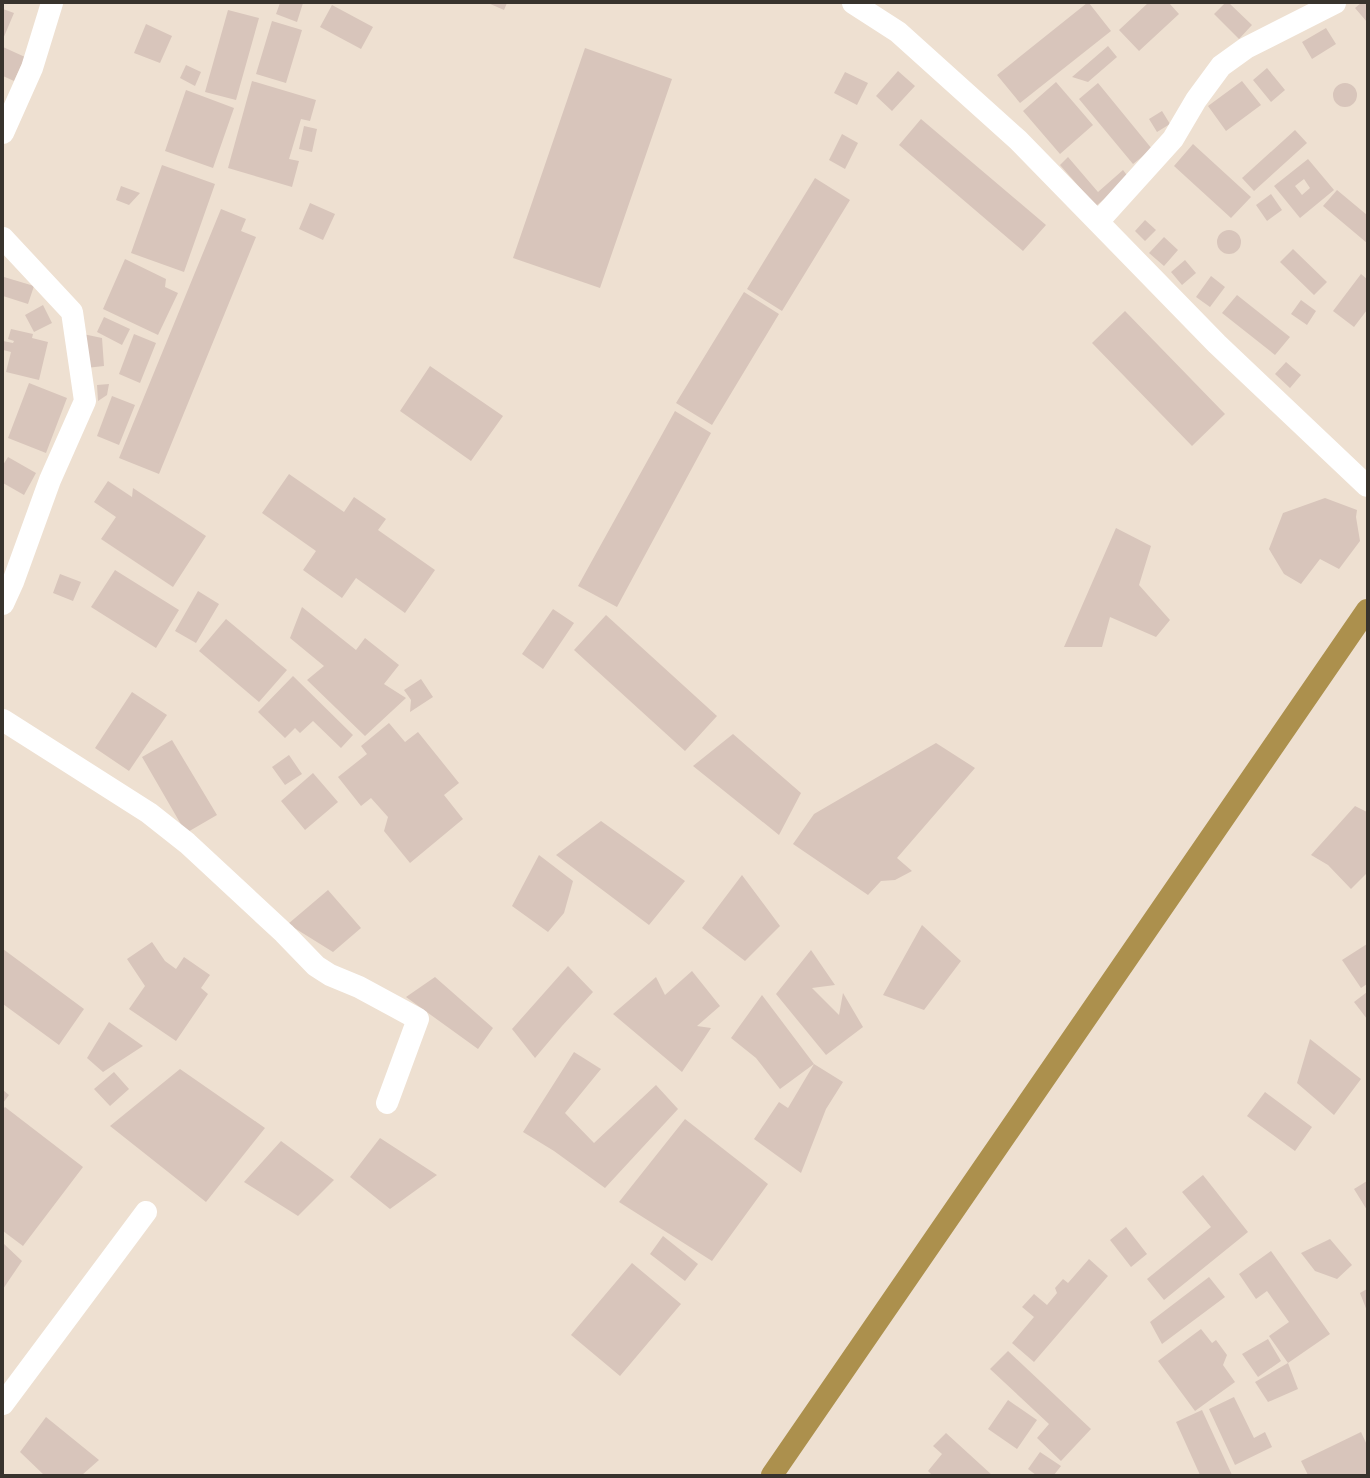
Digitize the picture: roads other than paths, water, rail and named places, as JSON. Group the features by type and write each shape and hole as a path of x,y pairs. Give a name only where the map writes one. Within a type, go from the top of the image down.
{"highway":[{"path":"772,1475 1367,610"}],"street":[{"path":"3,133 32,68 52,3"},
{"path":"853,3 898,32 1018,140 1217,344 1367,486"},
{"path":"1098,222 1174,139 1196,100 1221,66 1246,48 1335,3"},
{"path":"3,238 72,312 85,401 50,480 13,582 3,604"},
{"path":"3,720 149,813 187,842 316,966 330,976 359,987 418,1019 387,1103"},
{"path":"3,1404 146,1212"}]}
